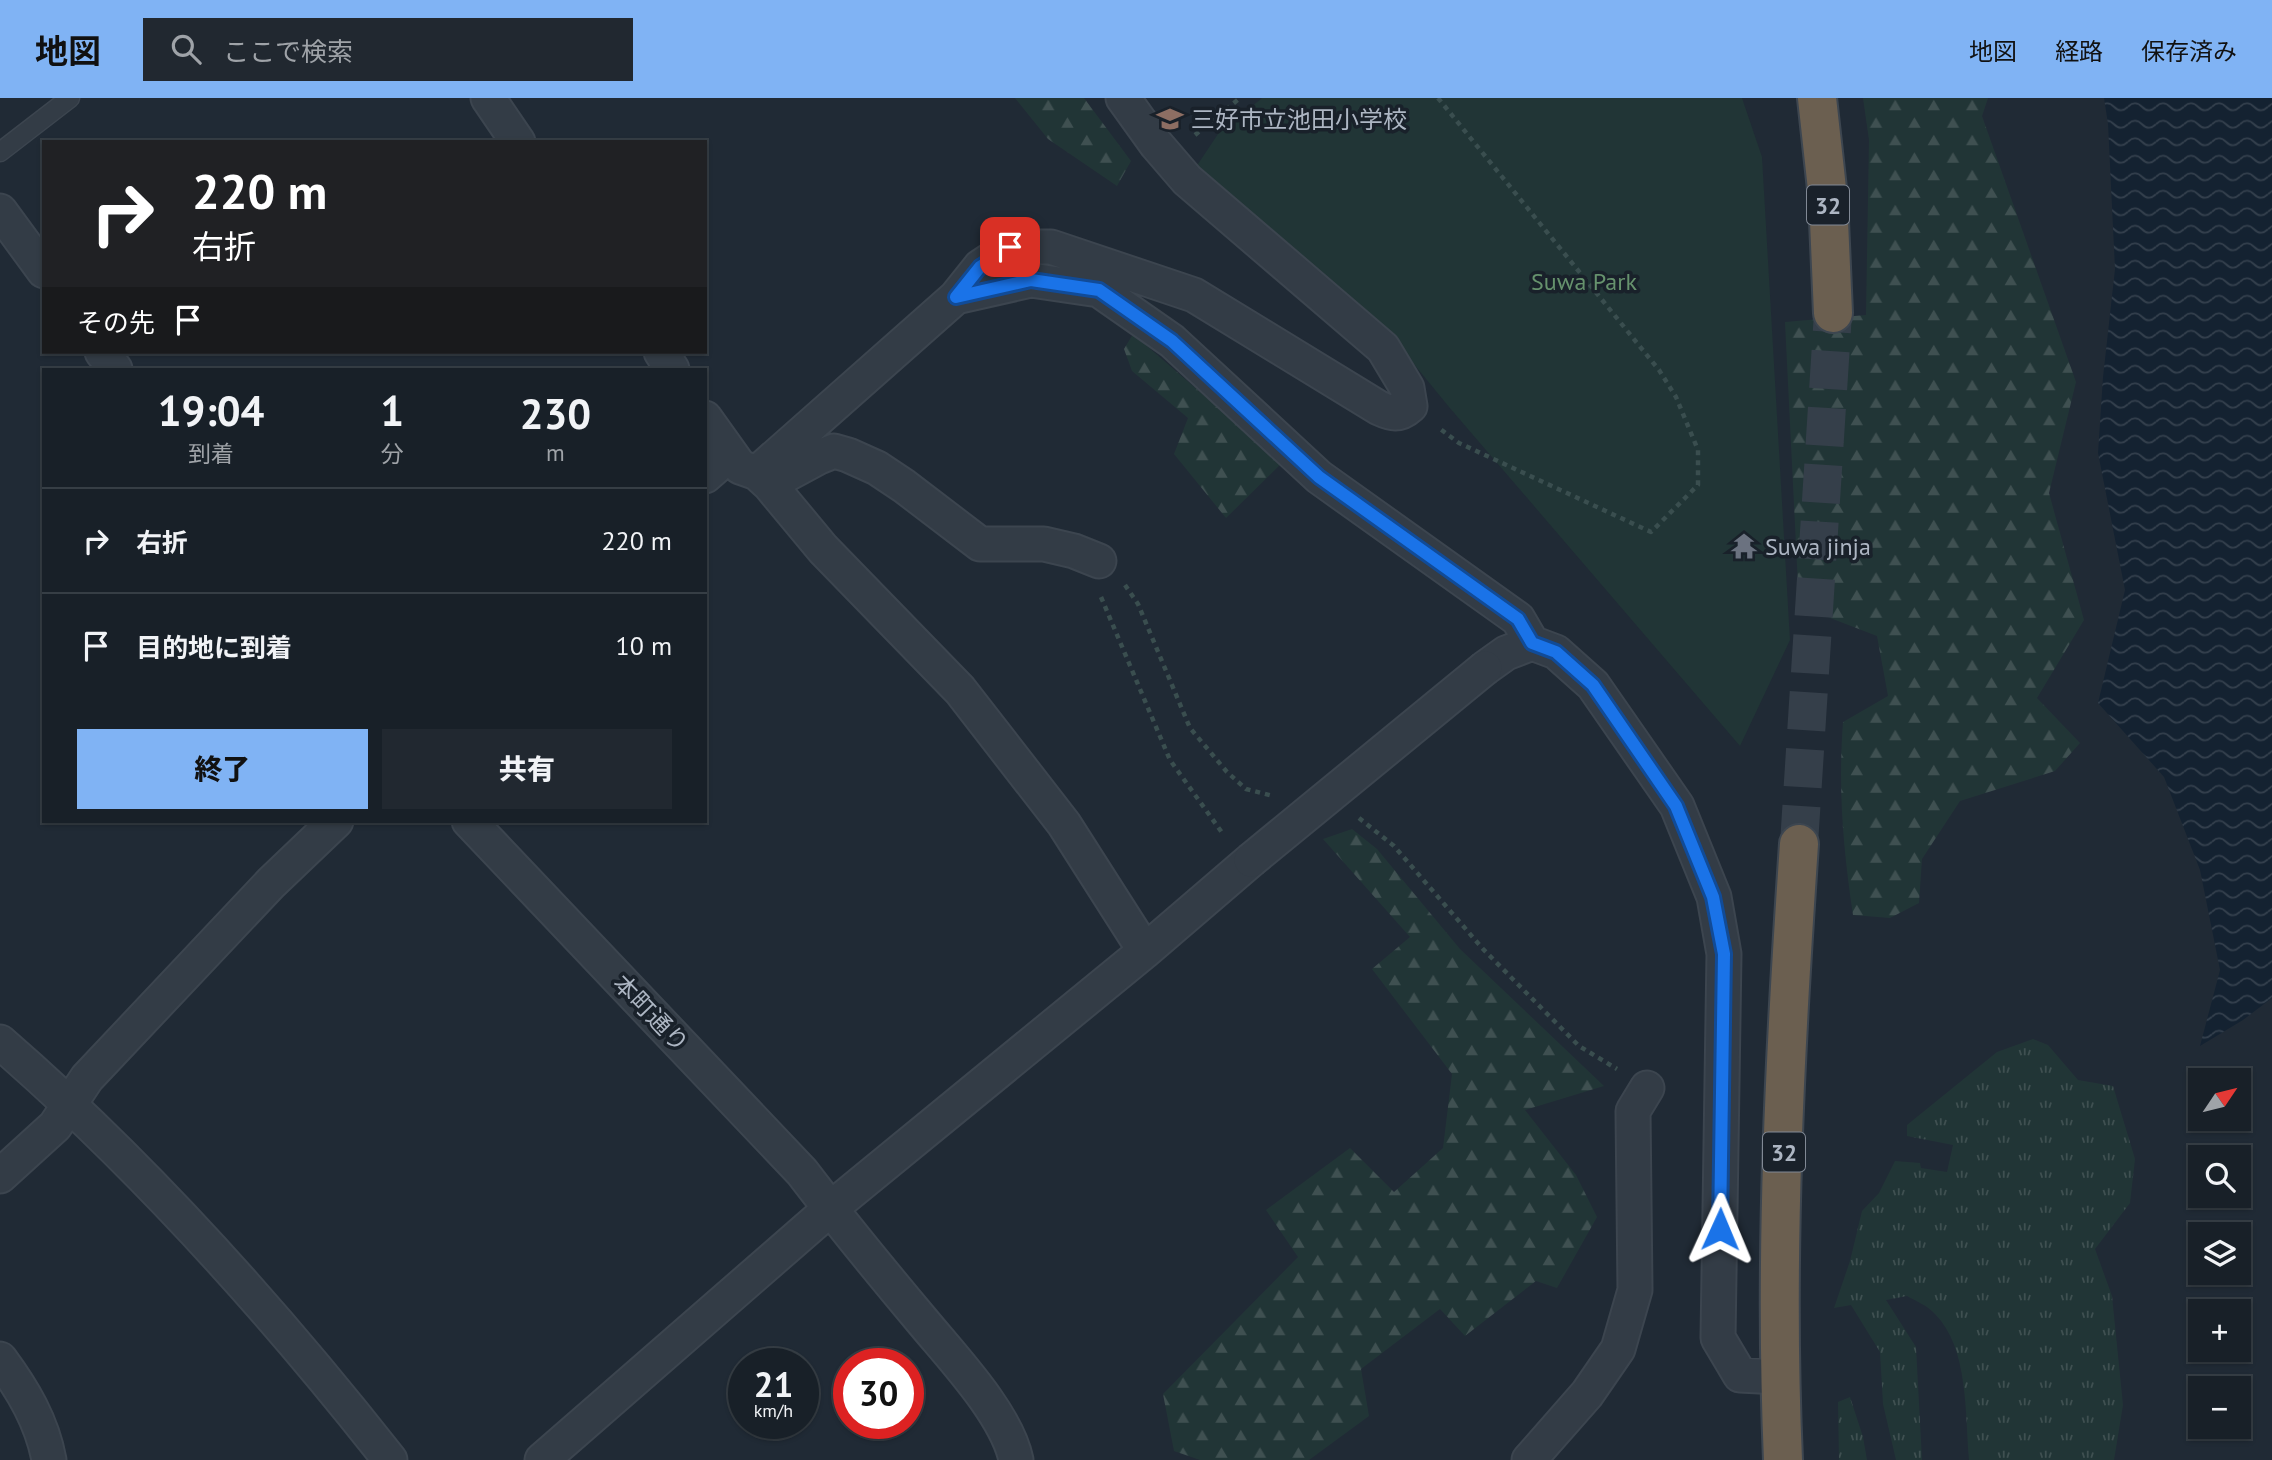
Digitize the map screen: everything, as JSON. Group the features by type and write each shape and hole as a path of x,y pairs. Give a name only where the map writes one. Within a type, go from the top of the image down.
{"highway":[{"name":"32","path":"1817,98 1828,198 1833,313"},
{"name":"32","path":"1783,1460 1779,1377 1786,1037 1799,844"}],"street":[{"path":"488,98 517,140"},
{"path":"763,479 956,297 980,267 1010,247 1051,247 1195,295 1379,408 1392,414 1402,413 1410,406 1408,388 1383,348 1187,180 1169,161 1122,98"},
{"path":"0,211 42,268"},
{"path":"956,297 1031,280 1099,290 1172,341 1319,477 1518,619 1532,643 1556,652 1593,685 1676,806 1713,897 1724,954 1718,1338 1740,1375 1779,1377"},
{"path":"104,354 114,368"},
{"path":"707,421 740,467 763,479 823,550 960,690 1065,824 1144,951"},
{"path":"763,479 834,451 877,468 980,544 1044,544 1086,556"},
{"path":"707,474 730,454"},
{"path":"542,1460 830,1209 1248,862 1485,668 1506,653 1532,643"},
{"path":"0,1176 55,1126 87,1078 271,883 334,823"},
{"name":"本町通り","path":"470,823 802,1172 986,1398 1014,1449 1016,1460"},
{"path":"0,1042 69,1102 212,1249 335,1391 390,1460"},
{"path":"1529,1460 1587,1394 1618,1349 1635,1290 1633,1111 1647,1087"},
{"path":"0,1359 19,1384 44,1434 49,1460"}],"lane":[{"path":"0,152 70,98"}],"path":[{"path":"1169,161 1205,126 1240,98"},
{"path":"1410,406 1459,443 1651,532 1698,485 1698,450 1676,397 1659,370 1438,98"},
{"path":"1086,556 1117,575 1138,604 1190,728 1227,772 1246,789 1284,799"},
{"path":"1086,556 1170,760 1248,862"},
{"path":"1348,815 1360,818 1394,846 1483,949 1578,1046 1647,1087"}],"green space":[{"path":"1015,98 1084,98 1131,161 1117,186 1048,139"},
{"name":"Suwa Park","path":"1262,98 1742,98 1762,157 1790,640 1740,746 1395,341 1194,170 1218,134"},
{"path":"1863,98 1988,98 1982,116 2076,382 2049,493 2084,620 2037,698 2080,743 2055,771 1960,801 1922,859 1919,903 1890,918 1853,915 1841,795 1843,722 1888,696 1877,636 1799,606 1785,322 1866,315 1869,140"},
{"path":"1133,334 1282,463 1226,518 1174,454 1188,418 1132,371 1124,349"},
{"path":"1352,829 1377,849 1460,949 1604,1086 1525,1110 1576,1175 1597,1217 1557,1288 1536,1281 1465,1336 1440,1309 1361,1369 1369,1416 1309,1460 1200,1460 1174,1451 1163,1394 1298,1257 1266,1210 1350,1148 1394,1192 1443,1148 1452,1074 1372,969 1410,937 1323,839"},
{"path":"2033,1039 2048,1045 2078,1080 2113,1086 2135,1159 2130,1203 2095,1249 2112,1296 2123,1405 2114,1460 1969,1460 1963,1383 1954,1345 1935,1314 1907,1296 1886,1300 1916,1347 1922,1460 1896,1460 1883,1404 1880,1352 1851,1305 1834,1308 1850,1261 1862,1211 1879,1193 1895,1161 1920,1163 1921,1168 1947,1172 1953,1145 1907,1136 1907,1125 1997,1052"},
{"path":"1850,1397 1863,1437 1867,1460 1839,1460 1838,1402"}],"water":[{"path":"2104,98 2272,98 2272,998 2243,1020 2200,1046 2220,970 2200,870 2164,777 2098,703 2125,590 2098,453 2115,269 2108,124"}],"tunnel":[{"path":"1799,844 1833,313"}],"place":[{"name":"三好市立池田小学校","path":"1170,119"},
{"name":"Suwa jinja","path":"1744,546"}],"route":[{"path":"1010,247 980,267 956,297 1031,280 1099,290 1172,341 1319,477 1518,619 1532,643 1556,652 1593,685 1676,806 1713,897 1724,954 1720,1229"}]}
